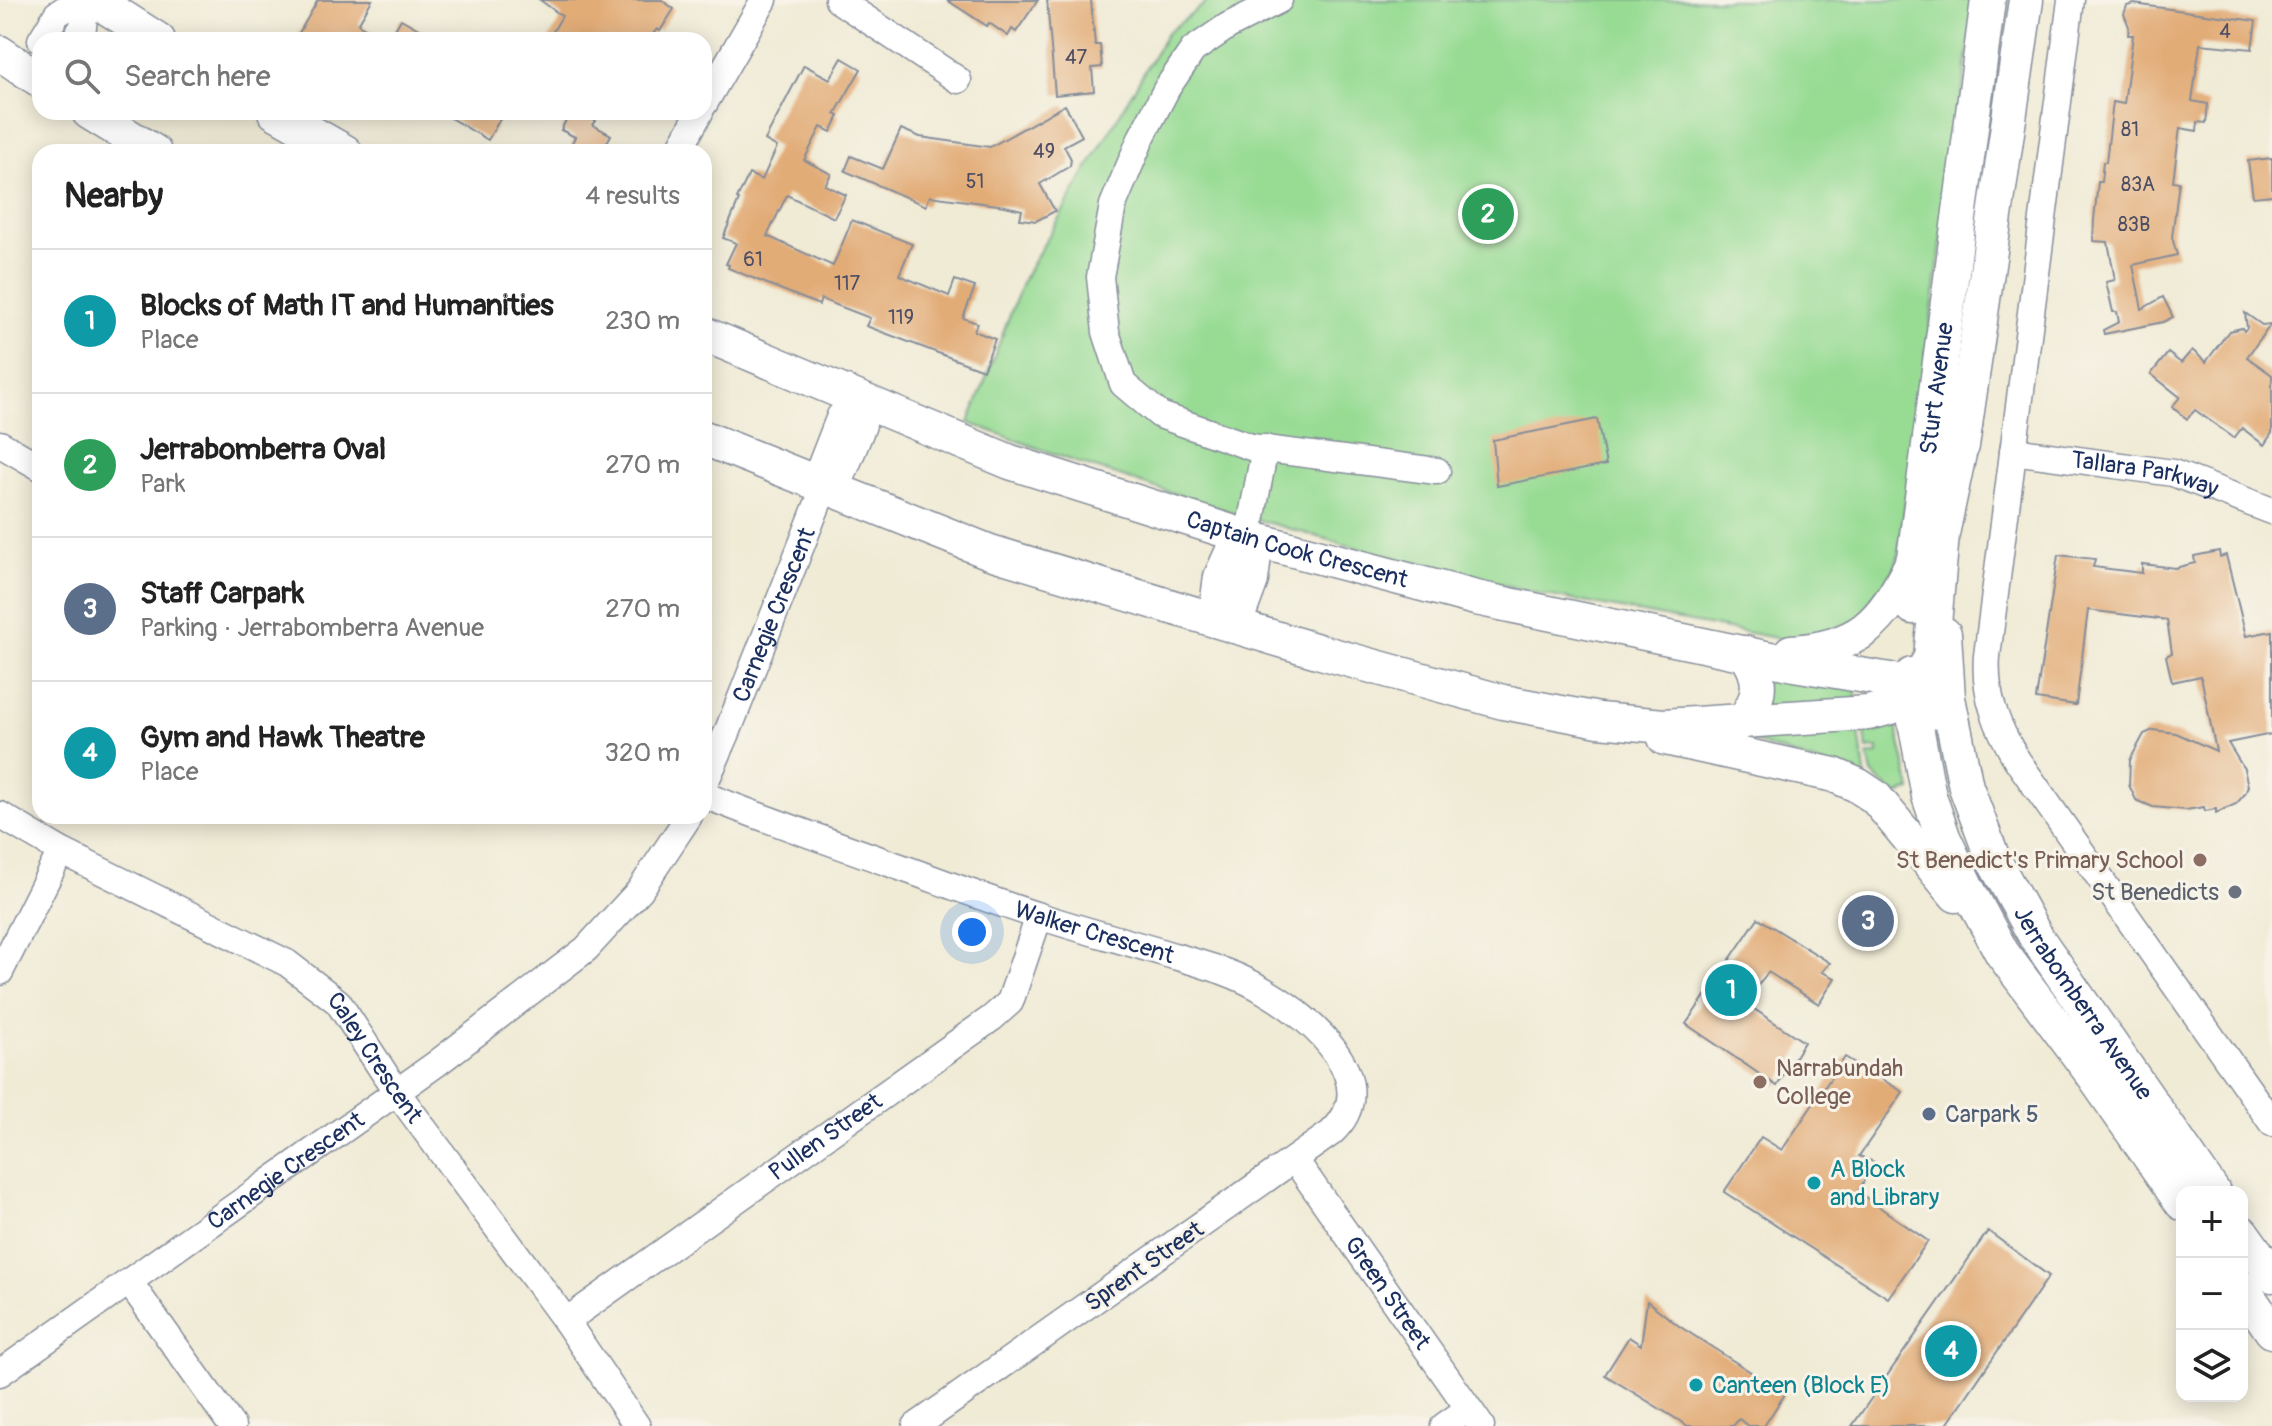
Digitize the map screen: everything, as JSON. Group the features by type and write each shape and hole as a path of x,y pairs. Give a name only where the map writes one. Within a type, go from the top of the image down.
{"main road":[{"path":"95,0 145,32"},
{"name":"Sturt Avenue","path":"1925,777 1912,690 1914,558 1988,0"},
{"name":"Sturt Avenue","path":"1961,757 1952,721 1944,654 1946,604 1965,425 2026,0"},
{"path":"0,53 32,69"},
{"path":"102,120 141,144"},
{"path":"289,120 331,144"},
{"name":"Captain Cook Crescent","path":"712,337 1010,462 1248,537 1476,598 1890,680 1912,690 1952,721"},
{"path":"1548,712 1638,724 1742,722 1878,711 1897,703 1912,690 1932,654 1942,534 1965,425"},
{"path":"712,441 990,552 1351,661 1548,712 1825,772 1857,785 1875,797 1999,948"},
{"path":"1224,623 1221,577 1248,537"},
{"path":"1742,722 1757,701 1760,688 1756,672 1745,653 1822,649 1856,637 1887,609 1914,558"},
{"name":"Jerrabomberra Avenue","path":"1961,757 1966,787 1980,829 2014,901 2209,1186"},
{"name":"Jerrabomberra Avenue","path":"1925,777 1943,837 1999,948 2176,1195"},
{"path":"2155,1165 2166,1150 2166,1125"},
{"path":"2248,1241 2272,1275"},
{"path":"2248,1297 2272,1331"}],"street":[{"path":"46,32 57,14 79,0"},
{"path":"80,32 83,27 86,0"},
{"path":"712,90 764,0"},
{"path":"838,0 958,80"},
{"path":"1279,0 1228,26 1193,50 1167,88 1142,136 1113,205 1100,277 1106,332 1123,384 1160,415 1251,447 1437,471"},
{"path":"2071,0 1986,665 1987,689 1994,718 2007,743 2272,1123"},
{"path":"682,144 696,120"},
{"name":"Carnegie Crescent","path":"712,765 824,488 819,470 840,416 858,400"},
{"path":"0,444 32,462"},
{"path":"1248,537 1265,448"},
{"name":"Tallara Parkway","path":"2013,451 2173,473 2272,511"},
{"name":"Walker Crescent","path":"712,798 1039,916 1212,967 1245,980 1270,993 1305,1020 1330,1046 1347,1071 1351,1091"},
{"name":"Caley Crescent","path":"0,815 61,851 287,963 338,1002 396,1091 566,1321 637,1426"},
{"name":"Carnegie Crescent","path":"0,1373 436,1064 586,949 640,890 684,824"},
{"path":"0,972 61,851"},
{"name":"Pullen Street","path":"566,1321 992,1018 1010,1002 1039,916"},
{"name":"Sprent Street","path":"916,1426 1295,1160 1336,1128 1347,1111 1351,1091"},
{"name":"Green Street","path":"1295,1160 1474,1417"},
{"path":"130,1283 232,1426"},
{"path":"1444,1426 1474,1417"}],"green space":[{"path":"1210,0 1975,0 1897,563 1868,618 1792,641 1541,594 1375,553 1231,512 1079,463 969,423 1024,278 1167,33"},
{"path":"1765,671 1856,682 1856,701 1765,712"},
{"path":"1895,721 1911,790 1897,795 1872,774 1868,755 1878,754 1878,748 1867,749 1863,724"},
{"path":"1858,725 1866,780 1755,742 1760,735"}],"building":[{"path":"318,0 372,0 358,24 372,32 300,32"},
{"path":"540,0 662,0 674,9 660,31 657,29 655,32 553,32 562,16"},
{"path":"947,0 1038,0 1016,32 1012,29 1008,36"},
{"path":"1047,0 1091,0 1095,45 1100,45 1102,67 1092,68 1094,91 1055,95"},
{"path":"2134,4 2256,21 2252,49 2200,44 2192,101 2208,104 2206,123 2198,122 2197,131 2180,128 2173,181 2179,182 2172,237 2177,255 2133,265 2142,309 2163,297 2173,317 2163,322 2104,334 2103,330 2119,322 2117,312 2113,312 2106,282 2115,280 2108,242 2093,241 2094,220 2098,182 2101,182 2103,162 2106,162 2113,102 2124,104 2133,35 2128,35 2129,27 2124,14 2127,6"},
{"path":"401,19 424,32 394,32"},
{"path":"842,58 861,69 835,114 839,116 831,132 821,127 804,160 831,174 825,185 846,195 834,218 787,195 767,236 833,266 852,220 912,244 899,275 949,296 955,280 975,287 963,318 977,323 974,331 995,339 983,370 866,326 870,318 821,299 819,305 728,268 726,264 736,243 723,238 737,199 749,174 762,180 777,147 765,140 804,65 830,79"},
{"path":"1065,105 1082,136 1064,146 1071,159 1070,166 1040,184 1055,211 1036,221 1020,219 1022,210 1005,206 930,196 926,206 845,171 851,156 883,169 901,129 920,137 990,147"},
{"path":"454,120 499,120 488,140"},
{"path":"566,120 594,120 593,125 611,135 606,144 571,144 575,137 561,130"},
{"path":"2272,158 2272,195 2253,197 2248,161"},
{"path":"2245,313 2262,325 2271,324 2247,357 2272,375 2272,433 2264,445 2242,428 2234,438 2195,410 2187,419 2172,407 2180,397 2151,374 2168,353 2181,363 2192,350 2206,362 2229,331 2242,328 2244,331 2247,328"},
{"path":"1597,419 1606,465 1497,486 1493,440"},
{"path":"2219,551 2220,557 2226,555 2246,636 2272,631 2272,734 2228,743 2244,769 2248,786 2236,804 2216,813 2216,809 2205,811 2204,807 2186,810 2153,807 2136,800 2129,785 2130,760 2144,734 2153,730 2176,733 2216,751 2201,676 2172,682 2166,656 2172,653 2167,620 2088,610 2076,705 2036,699 2058,555 2095,559 2093,567 2142,573 2142,564 2175,568 2195,563 2194,556"},
{"path":"1758,918 1830,963 1822,972 1835,978 1819,1004 1768,972 1745,1003 1804,1042 1777,1086 1686,1024"},
{"name":"A Block and Library","path":"1845,1057 1903,1092 1859,1156 1874,1162 1858,1192 1928,1241 1888,1298 1724,1192 1761,1137 1782,1150"},
{"path":"1988,1231 2049,1276 1946,1426 1852,1426"},
{"name":"Canteen (Block E)","path":"1647,1301 1679,1326 1785,1394 1764,1426 1749,1426 1739,1419 1733,1426 1688,1426 1605,1375 1629,1337 1641,1345"}],"place":[{"name":"Jerrabomberra Oval","path":"1488,214"},
{"name":"St Benedict's Primary School","path":"2200,860"},
{"name":"St Benedicts","path":"2235,892"},
{"name":"Staff Carpark","path":"1868,921"},
{"name":"Blocks of Math IT and Humanities","path":"1731,990"},
{"name":"Narrabundah College","path":"1760,1082"},
{"name":"Carpark 5","path":"1929,1114"},
{"name":"A Block and Library","path":"1814,1183"},
{"name":"Gym and Hawk Theatre","path":"1951,1351"},
{"name":"Canteen (Block E)","path":"1696,1385"}]}
